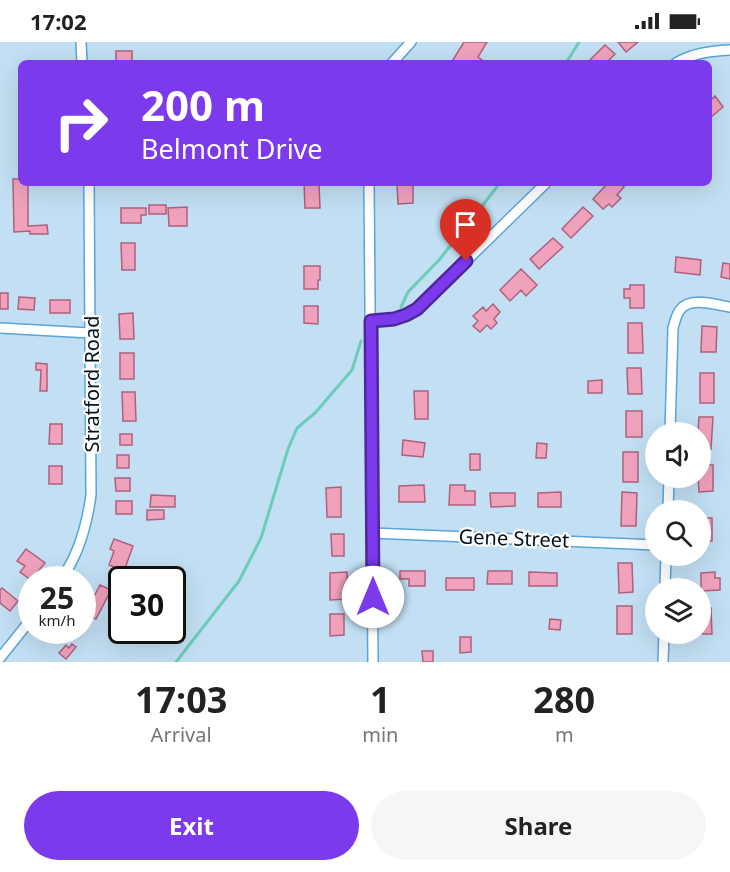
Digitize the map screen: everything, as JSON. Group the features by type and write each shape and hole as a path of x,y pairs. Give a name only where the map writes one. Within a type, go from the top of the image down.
{"street":[{"path":"81,42 82,60"},
{"path":"395,60 411,42"},
{"path":"681,60 707,51 730,51"},
{"name":"Stratford Road","path":"69,566 83,533 90,504 89,186"},
{"path":"369,186 374,662"},
{"path":"371,321 394,319 417,309 543,186"},
{"path":"670,422 673,328 676,316 681,308 693,303 730,307"},
{"path":"0,328 90,333"},
{"name":"Gene Street","path":"372,533 645,545"},
{"path":"0,658 18,636"},
{"path":"663,662 664,644"}],"building":[{"path":"464,42 487,42 478,57 482,60 453,60"},
{"path":"618,42 638,42 626,52"},
{"path":"605,45 615,54 609,60 590,60"},
{"path":"116,51 132,51 132,60 116,60"},
{"path":"715,96 723,107 712,116 712,99"},
{"path":"13,179 18,179 18,186 28,186 28,226 47,225 48,234 30,234 30,231 14,232"},
{"path":"304,186 319,186 320,208 305,208"},
{"path":"397,186 413,186 413,203 398,204"},
{"path":"605,186 624,187 617,195 621,198 612,207 609,204 603,209 593,199"},
{"path":"149,205 166,205 166,214 149,214"},
{"path":"187,207 187,226 169,226 168,208"},
{"path":"583,207 593,216 571,238 562,229"},
{"path":"121,208 146,208 146,215 141,215 141,223 121,223"},
{"path":"553,238 563,247 539,269 530,259"},
{"path":"121,243 135,243 135,270 122,270"},
{"path":"676,257 701,260 700,275 675,272"},
{"path":"723,263 730,264 730,279 721,277"},
{"path":"304,266 320,266 318,289 304,289"},
{"path":"521,269 537,285 526,296 521,290 510,301 500,290"},
{"path":"630,285 644,285 644,308 630,308 630,298 624,298 624,289 630,289"},
{"path":"0,293 8,293 8,309 0,309"},
{"path":"19,297 35,298 34,310 18,309"},
{"path":"50,300 70,300 70,313 50,313"},
{"path":"493,304 500,312 494,319 497,323 491,329 487,325 480,332 473,326 478,321 473,316 483,307 486,311"},
{"path":"304,306 318,306 318,324 304,323"},
{"path":"133,313 134,339 120,339 119,314"},
{"path":"628,323 642,323 643,353 628,353"},
{"path":"702,326 717,327 716,352 701,352"},
{"path":"120,353 134,353 134,379 120,379"},
{"path":"36,363 47,364 47,391 40,391 41,370 36,370"},
{"path":"627,368 641,368 642,394 628,394"},
{"path":"700,373 714,373 714,403 700,403"},
{"path":"602,380 602,393 588,393 588,381"},
{"path":"414,391 428,391 428,419 415,419"},
{"path":"122,392 135,392 136,421 123,421"},
{"path":"626,411 642,411 642,437 626,437"},
{"path":"699,417 713,417 711,449 711,422 699,422"},
{"path":"50,424 62,424 62,444 49,444"},
{"path":"120,434 132,434 132,445 120,445"},
{"path":"403,440 425,443 423,457 402,455"},
{"path":"537,443 547,444 546,458 536,458"},
{"path":"623,452 638,452 638,482 623,482"},
{"path":"470,454 480,454 480,470 470,470"},
{"path":"117,455 129,455 129,468 117,468"},
{"path":"711,465 713,465 713,491 699,492 699,488 711,488"},
{"path":"49,466 62,466 62,484 49,484"},
{"path":"115,478 130,478 130,491 116,491"},
{"path":"424,485 425,502 399,502 399,486"},
{"path":"450,485 465,485 465,491 475,491 475,505 449,505"},
{"path":"341,487 341,517 327,517 326,488"},
{"path":"561,492 561,507 538,507 538,493"},
{"path":"622,492 637,493 636,526 621,526"},
{"path":"490,493 515,493 515,506 491,507"},
{"path":"151,495 175,496 175,507 150,507"},
{"path":"116,501 132,501 132,514 116,514"},
{"path":"147,510 164,510 164,519 147,520"},
{"path":"711,518 712,518 711,541"},
{"path":"331,534 344,534 344,556 332,556"},
{"path":"114,539 133,546 126,566 109,565 114,551 110,549"},
{"path":"26,549 45,563 43,566 25,566 17,561"},
{"path":"618,563 632,563 633,592 619,593"},
{"path":"400,571 425,571 425,586 409,586 409,579 400,579"},
{"path":"488,571 512,571 512,584 487,584"},
{"path":"347,572 348,599 330,600 330,573"},
{"path":"529,572 557,573 557,586 529,586"},
{"path":"715,572 715,578 720,578 720,590 711,590 711,578 701,578 701,573"},
{"path":"446,578 474,578 474,590 446,590"},
{"path":"100,585 108,589 108,596 96,619 96,593"},
{"path":"2,588 18,601 10,611 0,603"},
{"path":"617,606 632,606 632,634 617,634"},
{"path":"330,614 344,614 344,635 330,636"},
{"path":"550,619 561,620 560,630 549,629"},
{"path":"460,637 471,637 471,652 460,653"},
{"path":"72,644 76,647 66,659 59,653 66,645 69,648"},
{"path":"422,651 433,651 433,662 423,662"}],"waterway":[{"path":"568,60 579,42"},
{"path":"472,219 498,186"},
{"path":"401,307 408,292 440,259 466,225"},
{"path":"176,662 239,581 261,538 288,449 297,428 315,413 352,370 361,341"}],"route":[{"path":"373,597 371,321 394,319 417,309 466,261"}]}
